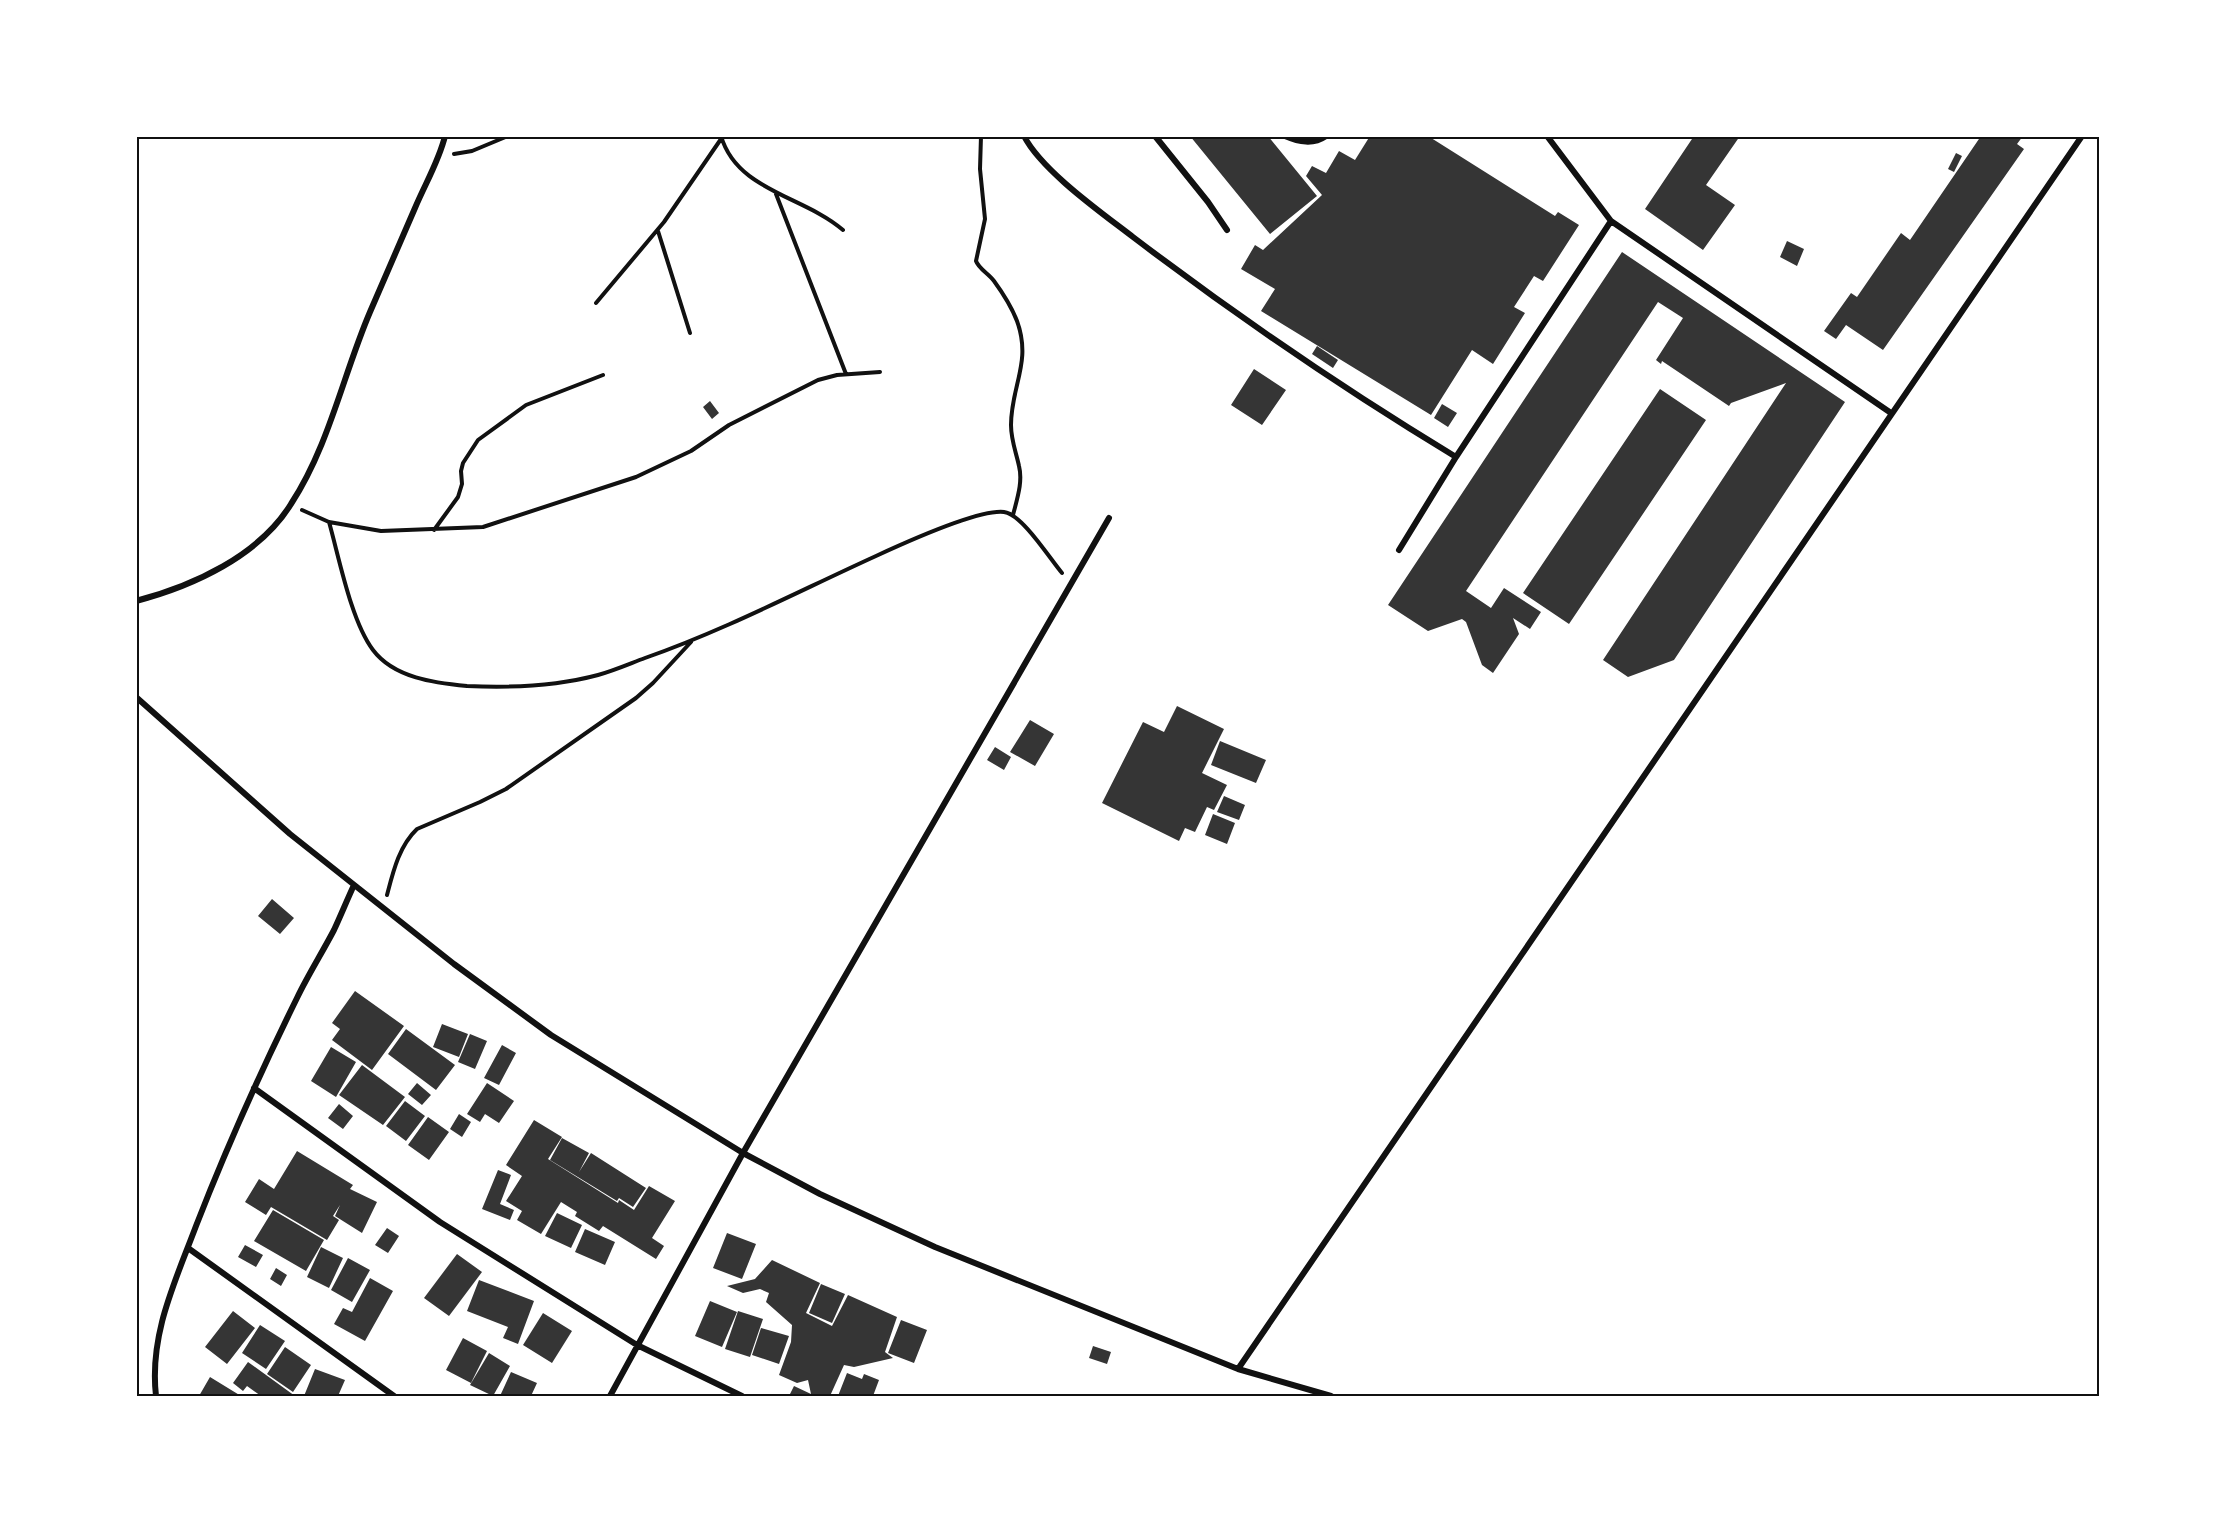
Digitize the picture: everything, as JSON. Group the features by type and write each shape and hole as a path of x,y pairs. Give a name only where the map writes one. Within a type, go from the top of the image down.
{"street":[{"path":"136,601 156,596 190,581 243,553 275,525 291,505 318,451 369,315 445,136"},
{"path":"1024,136 1028,144 1057,175 1095,208 1196,285 1325,375 1456,457"},
{"path":"1155,136 1208,202 1227,230"},
{"path":"1285,136 1305,142 1315,142 1326,136"},
{"path":"1547,136 1611,221 1891,413"},
{"path":"1238,1369 2082,136"},
{"path":"1398,550 1456,457 1611,221"},
{"path":"610,1396 743,1153 1109,518"},
{"path":"136,697 290,834 454,964 550,1035 743,1153 820,1194 935,1247 1238,1369 1331,1396"},
{"path":"156,1396 157,1338 165,1305 218,1170 254,1088 298,995 334,930 354,885"},
{"path":"254,1088 440,1222 637,1345 742,1396"},
{"path":"188,1248 394,1396"}],"path":[{"path":"438,156 472,151 508,136"},
{"path":"981,136 980,169 985,223 976,261 978,266 993,280 1016,319 1023,347 1022,364 1011,418 1012,442 1021,477 1013,515"},
{"path":"721,138 728,155 736,166 776,194 817,211 843,230"},
{"path":"596,303 657,230 721,138"},
{"path":"776,194 846,374"},
{"path":"657,230 690,333"},
{"path":"291,505 328,522 381,531 483,527 636,477 690,451 729,424 828,377 880,372"},
{"path":"434,530 458,497 462,484 463,463 478,440 526,405 603,375"},
{"path":"328,522 354,612 372,649 398,670 441,684 480,686 572,681 598,675 692,642 917,537 979,515 1003,512 1013,515 1072,585"},
{"path":"383,907 402,849 409,836 417,829 506,789 636,698 692,642"}],"building":[{"path":"1190,136 1268,136 1317,196 1270,234"},
{"path":"1370,136 1428,136 1555,216 1558,212 1579,225 1543,281 1534,276 1514,307 1525,313 1493,364 1472,350 1431,415 1261,311 1275,289 1241,269 1255,245 1263,250 1322,195 1306,176 1312,166 1326,173 1339,151 1355,160"},
{"path":"1694,136 1740,136 1706,185 1735,205 1703,250 1645,209"},
{"path":"1981,136 2023,136 2017,144 2024,149 1883,350 1846,325 1836,339 1824,331 1851,293 1857,297 1901,233 1910,240"},
{"path":"1956,153 1962,156 1954,172 1948,169"},
{"path":"1787,241 1804,249 1797,266 1780,257"},
{"path":"1622,252 1845,402 1674,660 1628,677 1603,660 1786,383 1731,403 1729,406 1662,361 1661,364 1656,360 1683,318 1658,302 1466,591 1491,608 1504,588 1541,612 1530,629 1513,618 1519,634 1493,673 1482,665 1466,622 1462,619 1428,631 1388,605"},
{"path":"1317,346 1338,360 1333,368 1312,354"},
{"path":"1254,369 1286,390 1262,425 1231,405"},
{"path":"1660,389 1706,420 1569,624 1523,593"},
{"path":"710,401 719,413 712,419 703,407"},
{"path":"1442,404 1457,413 1448,427 1434,418"},
{"path":"1177,706 1224,729 1202,773 1227,785 1214,810 1207,807 1195,832 1185,828 1179,841 1102,803 1143,722 1164,732"},
{"path":"1030,720 1054,734 1035,766 1010,752"},
{"path":"1220,741 1266,760 1256,783 1211,765"},
{"path":"995,747 1011,757 1004,770 987,760"},
{"path":"1224,796 1245,805 1239,820 1217,812"},
{"path":"1213,814 1235,823 1227,844 1205,835"},
{"path":"272,899 294,918 280,934 258,916"},
{"path":"355,991 404,1026 372,1070 332,1040 340,1029 332,1023"},
{"path":"442,1024 468,1034 459,1057 433,1047"},
{"path":"406,1029 455,1065 436,1090 388,1054"},
{"path":"470,1034 487,1041 475,1069 458,1062"},
{"path":"502,1045 516,1053 499,1085 484,1078"},
{"path":"331,1047 356,1062 336,1097 311,1081"},
{"path":"362,1065 405,1097 383,1125 339,1095"},
{"path":"417,1083 431,1095 422,1105 408,1094"},
{"path":"487,1083 514,1101 499,1123 485,1114 480,1122 467,1114"},
{"path":"405,1101 425,1116 406,1141 386,1126"},
{"path":"339,1104 353,1116 343,1129 328,1118"},
{"path":"459,1114 471,1122 462,1137 450,1129"},
{"path":"428,1117 449,1132 429,1160 408,1145"},
{"path":"534,1120 562,1137 548,1159 618,1203 619,1200 634,1210 649,1186 675,1201 652,1238 664,1246 656,1259 603,1226 599,1231 575,1216 577,1212 561,1202 541,1234 517,1220 522,1211 506,1201 522,1176 506,1165"},
{"path":"562,1138 589,1153 579,1172 591,1153 646,1188 633,1207 619,1198 617,1201 550,1160"},
{"path":"297,1151 353,1185 350,1189 377,1202 362,1233 335,1216 340,1205 333,1216 339,1220 327,1240 271,1207 266,1215 245,1202 259,1179 274,1189"},
{"path":"498,1170 511,1175 500,1204 514,1210 510,1220 482,1209"},
{"path":"273,1210 324,1240 306,1271 254,1241"},
{"path":"557,1213 582,1225 571,1248 545,1236"},
{"path":"387,1228 399,1236 388,1253 375,1245"},
{"path":"585,1229 615,1242 605,1265 575,1252"},
{"path":"727,1233 756,1244 742,1279 713,1268"},
{"path":"245,1245 263,1255 256,1267 238,1257"},
{"path":"321,1247 343,1258 329,1288 307,1277"},
{"path":"457,1254 482,1272 449,1316 424,1298"},
{"path":"348,1258 370,1270 352,1302 331,1290"},
{"path":"772,1260 820,1283 806,1313 832,1326 848,1295 897,1317 885,1352 893,1358 854,1367 844,1365 830,1396 789,1396 794,1386 811,1394 808,1380 797,1383 779,1375 791,1342 792,1325 766,1302 769,1293 760,1289 743,1293 727,1286 755,1279"},
{"path":"276,1268 287,1275 281,1286 270,1279"},
{"path":"370,1278 393,1291 365,1341 334,1324 343,1308 352,1312"},
{"path":"479,1280 534,1301 518,1344 503,1338 508,1327 467,1311"},
{"path":"821,1284 845,1294 832,1323 809,1313"},
{"path":"710,1301 737,1312 722,1347 695,1336"},
{"path":"233,1311 255,1328 227,1364 205,1347"},
{"path":"738,1311 763,1319 750,1357 725,1349"},
{"path":"543,1313 572,1331 552,1363 523,1345"},
{"path":"901,1320 927,1330 914,1363 888,1353"},
{"path":"260,1325 285,1341 266,1369 242,1353"},
{"path":"761,1328 789,1336 779,1364 752,1355"},
{"path":"463,1338 487,1351 471,1383 446,1370"},
{"path":"1093,1346 1111,1352 1107,1364 1089,1358"},
{"path":"285,1347 311,1365 293,1392 267,1374"},
{"path":"489,1353 510,1366 493,1396 470,1385"},
{"path":"248,1362 295,1396 261,1396 247,1386 243,1391 233,1383"},
{"path":"315,1369 345,1380 338,1396 304,1396"},
{"path":"511,1372 537,1383 531,1396 500,1396"},
{"path":"847,1373 862,1379 864,1374 879,1380 873,1396 838,1396"},
{"path":"210,1377 241,1396 199,1396"}]}
